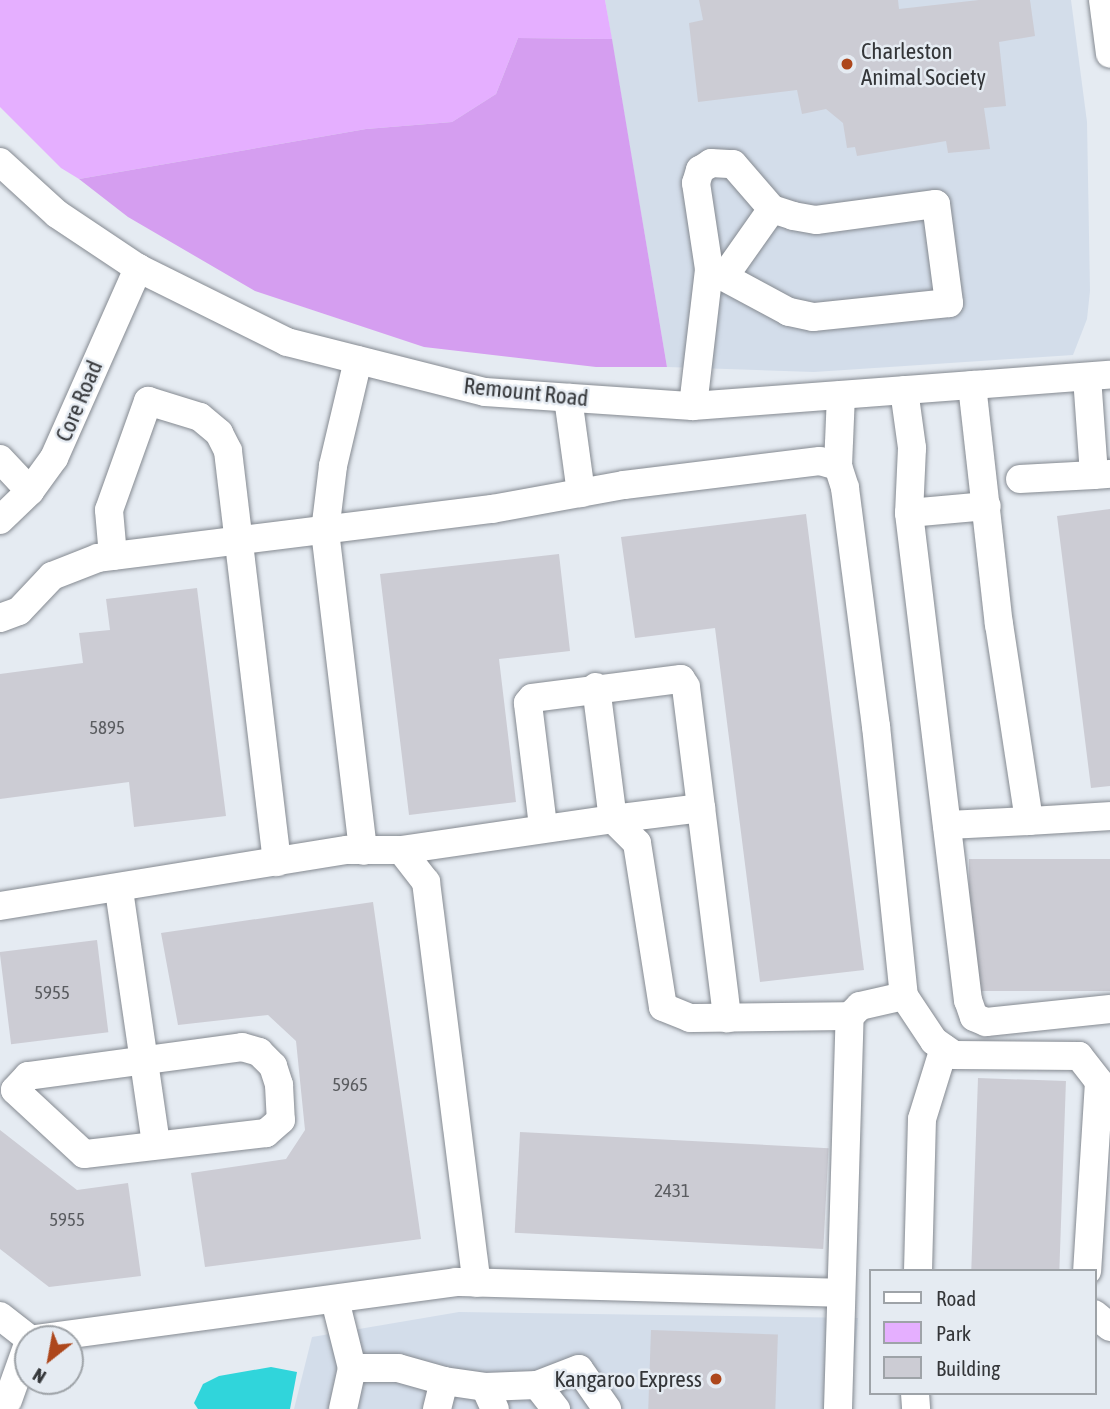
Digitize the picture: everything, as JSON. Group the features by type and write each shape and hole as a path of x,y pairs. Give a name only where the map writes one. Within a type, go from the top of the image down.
{"street":[{"path":"1103,0 1110,54"},
{"name":"Remount Road","path":"0,162 57,215 138,268 287,342 485,392 693,406 1099,376"},
{"path":"693,406 717,273 695,198 700,170 711,163 733,164 772,209 816,220 936,204 949,303 813,317 789,312 717,273"},
{"path":"717,273 772,209"},
{"name":"Core Road","path":"0,520 30,491 54,458 138,268"},
{"path":"358,360 334,466 325,531 363,851"},
{"path":"1020,479 1102,474 1099,376"},
{"path":"972,385 1029,821"},
{"path":"904,390 912,448 909,513 947,825 962,974 974,1017 986,1022 1110,1009"},
{"path":"841,395 838,466 845,488 874,713 904,996 934,1041 954,1055 1110,1058"},
{"path":"568,398 582,493"},
{"path":"113,556 109,510 148,401 201,417 219,433 228,452 276,862"},
{"path":"0,459 30,491"},
{"path":"0,618 19,611 52,576 113,556 325,531 820,461 838,466"},
{"path":"909,513 987,506"},
{"path":"543,826 528,703 537,694 681,679 687,687 727,1018"},
{"path":"596,687 613,819 637,843 663,1007 690,1018 850,1016"},
{"path":"0,906 119,890 276,862 363,851 401,850 543,826 701,808"},
{"path":"947,825 1110,816"},
{"path":"401,850 426,882 477,1283"},
{"path":"119,890 156,1143"},
{"path":"838,1409 850,1016 860,1006 904,996"},
{"path":"242,1047 258,1052 274,1066 279,1085 281,1120 265,1133 156,1143 84,1154 15,1090 28,1076 142,1058 242,1047"},
{"path":"918,1269 922,1119 944,1048"},
{"path":"1079,1056 1099,1082 1087,1269"},
{"path":"84,1333 477,1283 841,1293"},
{"path":"335,1300 352,1368 343,1409"},
{"path":"1096,1316 1110,1327"},
{"path":"0,1317 14,1329"},
{"path":"352,1368 398,1368 490,1398 579,1370 607,1409"},
{"path":"437,1409 444,1381"},
{"path":"537,1385 556,1409"}],"shaded area":[{"path":"605,0 1071,0 1087,122 1090,291 1087,319 1073,355 814,372 667,367"},
{"path":"518,38 612,39 667,367 596,367 424,347 255,291 128,217 79,179 366,129 452,122 496,94"},
{"path":"459,1312 858,1318 850,1409 294,1409 312,1337"}],"green space":[{"path":"0,0 605,0 612,39 518,38 496,94 452,122 366,129 79,179 61,168 0,107"}],"water":[{"path":"271,1367 297,1372 290,1409 198,1409 194,1403 203,1384 219,1376"}],"building":[{"name":"Charleston Animal Society","path":"699,0 898,0 899,9 979,0 1030,0 1035,36 999,42 1006,106 984,108 990,149 948,153 946,141 857,156 855,147 847,148 843,123 826,109 802,114 797,90 698,102 689,23 703,20"},
{"path":"1110,509 1110,786 1091,788 1057,516"},
{"path":"806,514 864,970 760,982 715,628 635,638 621,537"},
{"path":"559,554 570,651 499,659 516,802 409,815 380,574"},
{"path":"197,588 226,816 134,827 129,782 0,799 0,674 83,663 79,633 110,630 106,599"},
{"path":"969,859 1110,859 1110,991 969,991"},
{"path":"373,902 421,1239 205,1267 191,1173 286,1159 305,1130 296,1041 268,1015 178,1025 161,933"},
{"path":"97,940 108,1032 11,1044 0,952"},
{"path":"978,1078 1066,1081 1059,1269 971,1269"},
{"path":"0,1130 77,1190 128,1183 141,1276 49,1287 0,1249"},
{"path":"520,1132 829,1148 823,1249 515,1233"},
{"path":"651,1330 778,1334 775,1409 648,1409"}],"place":[{"name":"Charleston Animal Society","path":"847,64"},
{"name":"Kangaroo Express","path":"716,1379"}]}
